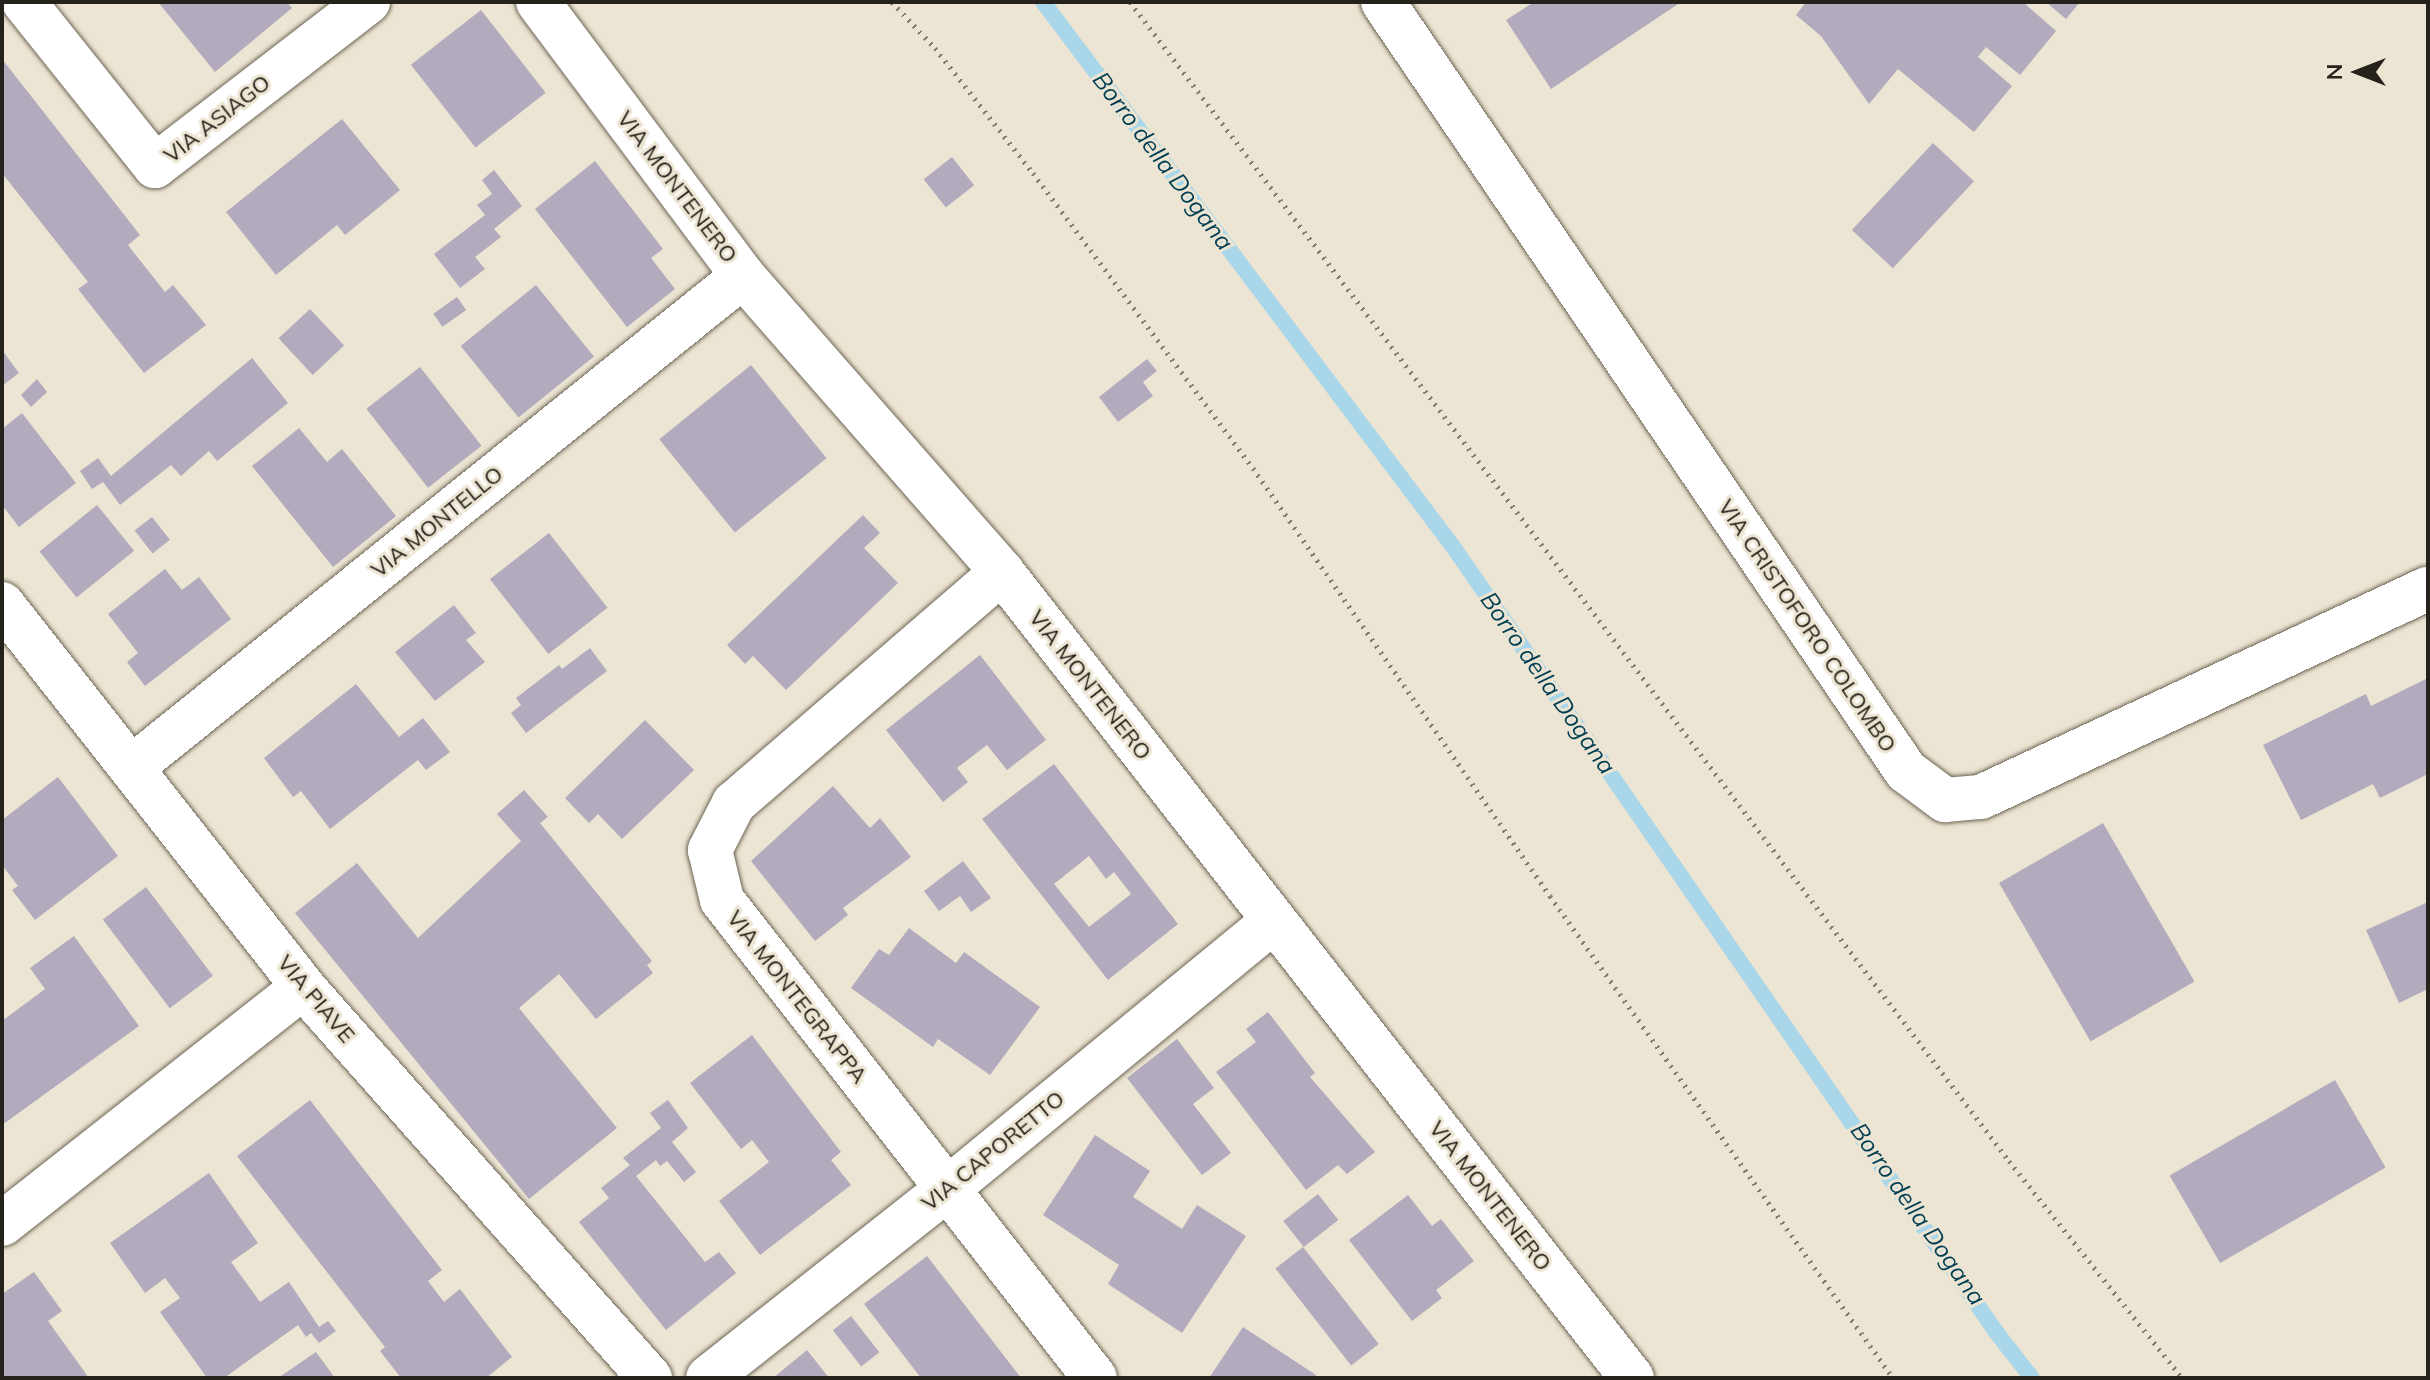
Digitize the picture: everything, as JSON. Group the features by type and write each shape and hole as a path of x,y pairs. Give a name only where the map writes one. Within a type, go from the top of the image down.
{"street":[{"name":"VIA ASIAGO","path":"24,2 155,166 368,2"},
{"name":"VIA MONTENERO","path":"538,2 743,276 1002,572 1632,1378"},
{"name":"VIA CRISTOFORO COLOMBO","path":"1383,2 1906,771 1945,800 1981,797 2428,589"},
{"name":"VIA MONTELLO","path":"131,768 743,276"},
{"name":"VIA MONTEGRAPPA","path":"1002,572 734,803 710,850 722,900 1095,1378"},
{"name":"VIA PIAVE","path":"2,604 303,987 650,1378"},
{"name":"VIA CAPORETTO","path":"708,1378 946,1190 1274,921"},
{"path":"2,1224 303,987"}],"path":[{"path":"892,2 935,48 1153,331 1893,1378"},
{"path":"1130,2 1999,1148 2182,1378"}],"building":[{"path":"158,2 287,2 292,8 215,72"},
{"path":"1534,2 1681,2 1551,89 1506,20"},
{"path":"1806,2 2023,2 2056,31 2020,75 1986,47 1978,57 2012,86 1974,132 1898,69 1869,104 1821,36 1796,15"},
{"path":"2046,2 2080,2 2066,19"},
{"path":"481,10 546,93 476,148 411,65"},
{"path":"2,59 140,235 128,245 131,249 165,292 173,285 206,325 144,373 78,289 88,282 2,173"},
{"path":"342,119 400,190 345,235 337,225 276,275 226,212"},
{"path":"1933,143 1974,181 1893,268 1852,230"},
{"path":"952,157 974,185 946,208 924,179"},
{"path":"595,161 663,249 651,258 675,289 627,327 535,209"},
{"path":"494,170 522,206 494,229 501,237 475,257 485,269 460,288 434,254 485,215 477,205 492,194 482,180"},
{"path":"536,285 594,356 519,418 461,346"},
{"path":"457,297 466,310 442,327 433,314"},
{"path":"310,309 344,346 313,375 279,338"},
{"path":"2,350 19,373 2,386"},
{"path":"252,358 288,403 217,461 209,451 181,476 171,465 120,505 103,482 92,489 80,471 98,458 111,476"},
{"path":"1147,359 1157,371 1143,382 1153,396 1118,422 1099,397"},
{"path":"751,365 827,458 735,533 659,439"},
{"path":"420,367 482,446 428,488 366,409"},
{"path":"37,379 47,392 31,407 21,395"},
{"path":"22,413 76,483 19,527 2,505 2,429"},
{"path":"299,428 327,462 342,449 396,516 333,567 252,466"},
{"path":"97,505 134,551 77,597 39,552"},
{"path":"863,515 880,533 864,548 898,583 786,690 753,656 745,664 727,645"},
{"path":"152,517 170,540 153,553 135,531"},
{"path":"549,533 607,608 548,654 490,579"},
{"path":"165,569 182,590 199,577 231,619 145,686 127,662 138,653 108,614"},
{"path":"454,605 476,633 466,640 485,662 435,701 395,652"},
{"path":"590,648 607,671 526,733 511,713 521,705 516,698 559,665 562,669"},
{"path":"980,655 1046,740 1007,770 987,745 957,768 968,782 943,802 886,730"},
{"path":"2428,678 2428,774 2380,798 2373,784 2301,820 2263,745 2366,694 2371,706"},
{"path":"356,684 399,737 423,718 450,752 426,770 418,760 330,829 301,791 293,797 264,758"},
{"path":"645,720 694,770 622,839 598,814 589,823 565,798"},
{"path":"1054,764 1178,924 1108,980 982,819","holes":["1089,856 1106,879 1114,872 1131,894 1089,927 1054,884"]},
{"path":"58,777 118,856 35,920 12,890 18,886 2,865 2,820"},
{"path":"833,786 870,828 880,818 911,857 843,908 848,915 815,941 751,861"},
{"path":"524,790 548,817 540,823 652,961 647,965 653,973 596,1019 559,974 519,1008 617,1128 529,1199 295,913 357,863 418,938 521,841 497,814"},
{"path":"2103,823 2194,981 2091,1041 1999,883"},
{"path":"963,861 991,898 971,912 960,896 939,911 924,891"},
{"path":"146,887 213,976 170,1008 103,919"},
{"path":"2428,902 2428,989 2399,1003 2366,930"},
{"path":"909,928 956,963 964,952 1040,1007 990,1075 938,1039 933,1047 851,988 879,949 889,955"},
{"path":"74,936 139,1026 2,1125 2,1021 45,989 30,968"},
{"path":"1268,1012 1315,1073 1310,1077 1375,1152 1347,1174 1338,1165 1306,1190 1216,1072 1256,1042 1246,1029"},
{"path":"752,1035 841,1152 831,1160 851,1185 760,1255 719,1201 769,1162 752,1140 741,1149 690,1083"},
{"path":"1177,1039 1214,1088 1193,1104 1231,1153 1202,1175 1127,1078"},
{"path":"2335,1080 2386,1167 2220,1263 2170,1176"},
{"path":"310,1100 442,1270 428,1281 444,1302 460,1289 512,1357 486,1378 401,1378 380,1351 385,1347 237,1156"},
{"path":"668,1100 688,1128 672,1142 696,1172 684,1182 667,1161 660,1166 656,1160 636,1176 705,1262 719,1252 736,1273 666,1330 579,1222 609,1198 601,1188 630,1165 623,1158 661,1128 650,1113"},
{"path":"1095,1135 1150,1171 1133,1197 1182,1229 1197,1205 1246,1236 1182,1333 1108,1284 1119,1265 1043,1215"},
{"path":"209,1173 258,1243 231,1262 260,1302 289,1282 319,1327 328,1321 336,1331 319,1343 311,1333 306,1337 298,1325 224,1378 207,1378 160,1312 180,1298 165,1278 145,1293 110,1243"},
{"path":"1318,1194 1338,1220 1304,1247 1283,1221"},
{"path":"1408,1195 1432,1226 1441,1219 1474,1261 1436,1290 1442,1298 1412,1321 1349,1240"},
{"path":"1303,1247 1379,1344 1351,1365 1275,1269"},
{"path":"927,1256 1021,1378 921,1378 864,1304"},
{"path":"34,1272 62,1311 48,1321 89,1378 2,1378 2,1294"},
{"path":"851,1316 879,1352 861,1366 833,1330"},
{"path":"1243,1327 1316,1375 1314,1378 1209,1378"},
{"path":"807,1350 829,1378 773,1378"},
{"path":"316,1352 335,1378 278,1378"}],"waterway":[{"name":"Borro della Dogana","path":"1043,2 1454,548 1996,1332 2032,1378"}]}
